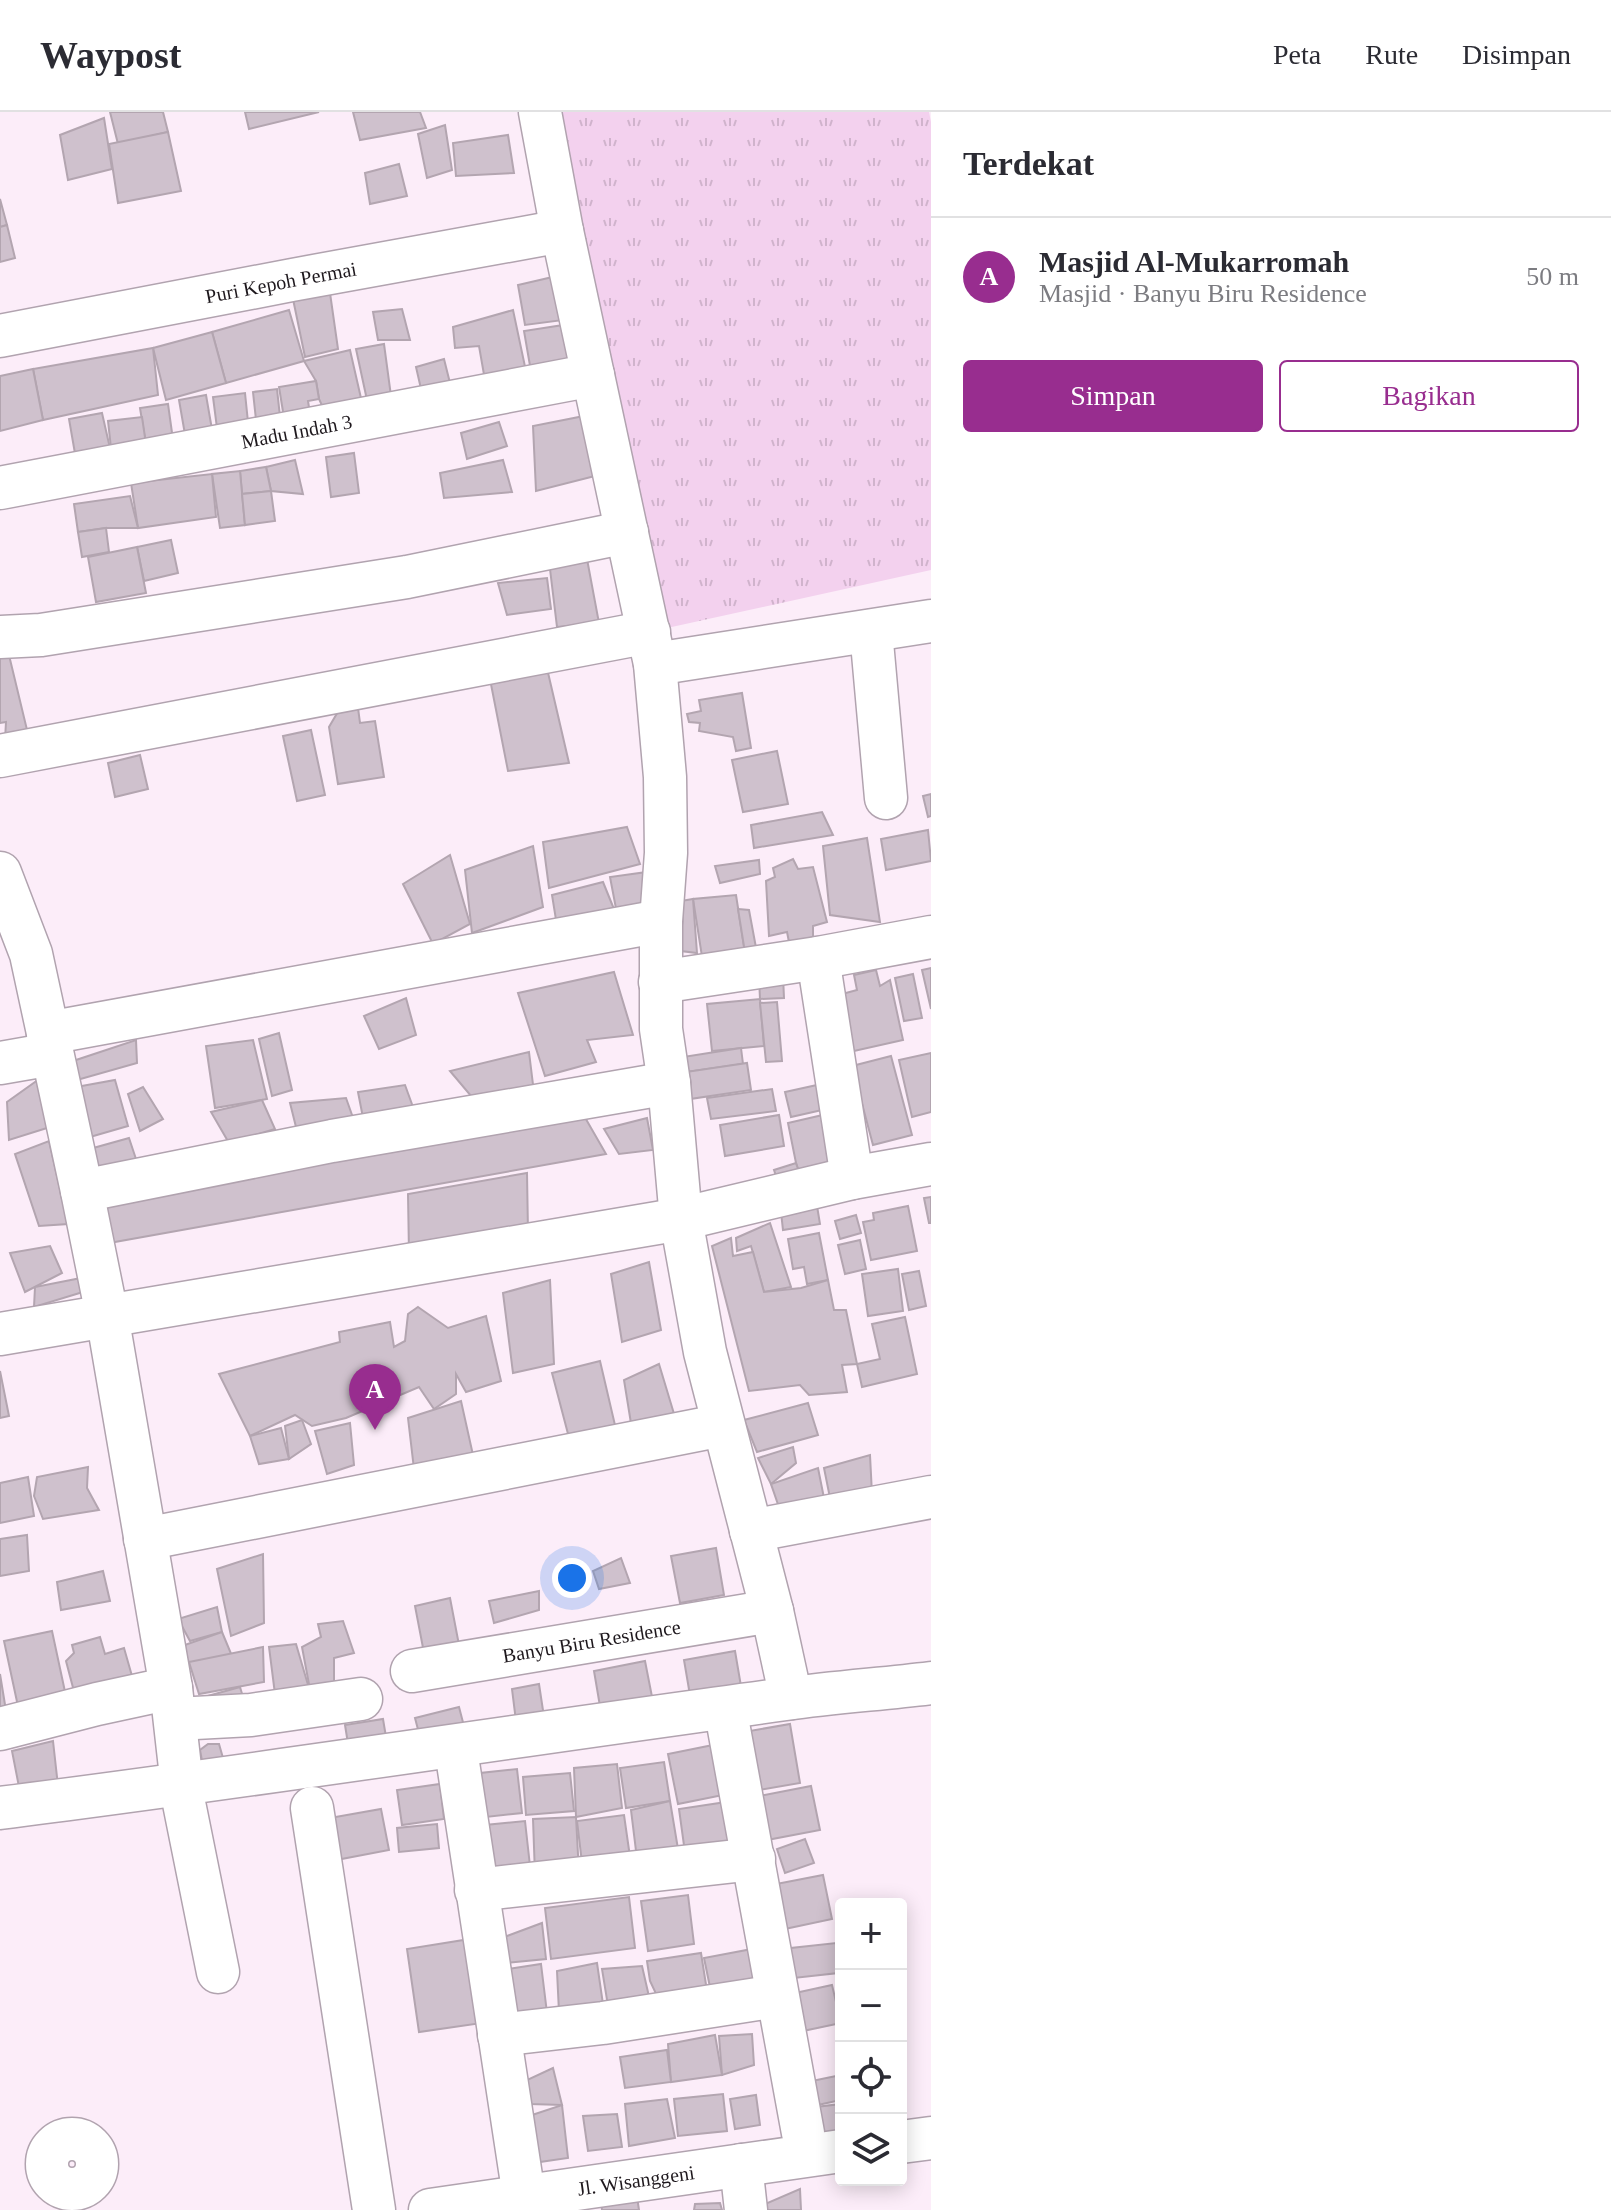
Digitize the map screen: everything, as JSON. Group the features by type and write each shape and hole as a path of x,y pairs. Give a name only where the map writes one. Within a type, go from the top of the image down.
{"street":[{"path":"540,112 562,231 652,648 665,777 661,1029 681,1219 705,1352 772,1611 791,1698"},
{"name":"Puri Kepoh Permai","path":"0,336 562,231"},
{"name":"Madu Indah 3","path":"0,488 593,375"},
{"path":"0,637 41,635 392,579 627,532"},
{"path":"0,756 652,648 871,631 931,621"},
{"path":"871,631 886,798"},
{"path":"0,873 31,954 107,1315 174,1704 184,1803 218,1972"},
{"path":"0,1063 50,1043 661,921"},
{"path":"660,982 931,937"},
{"path":"818,958 852,1178"},
{"path":"82,1191 332,1141 669,1083"},
{"path":"0,1334 681,1219 852,1178 931,1164"},
{"path":"145,1539 723,1425"},
{"path":"751,1531 931,1497"},
{"name":"Banyu Biru Residence","path":"412,1671 772,1611"},
{"path":"0,1808 184,1785 791,1698 931,1683"},
{"path":"0,1729 97,1704 174,1704 251,1715 361,1699"},
{"path":"729,1729 803,2133"},
{"path":"458,1763 524,2196"},
{"path":"312,1808 374,2210"},
{"path":"476,1890 754,1859"},
{"path":"499,2035 603,2023 777,1996"},
{"path":"907,2141 931,2138"},
{"name":"Jl. Wisanggeni","path":"433,2210 524,2196 589,2198 741,2165 835,2152"},
{"path":"741,2165 746,2210"}],"green space":[{"path":"562,112 929,112 931,570 658,630"}],"building":[{"path":"110,112 163,112 168,132 118,144"},
{"path":"245,112 319,112 249,129"},
{"path":"353,112 420,112 426,128 360,140"},
{"path":"104,118 112,169 68,180 60,135"},
{"path":"445,125 452,170 427,178 418,134"},
{"path":"168,132 181,191 118,203 109,144"},
{"path":"508,135 514,173 456,176 453,143"},
{"path":"399,164 407,196 370,204 365,173"},
{"path":"0,199 7,225 0,227"},
{"path":"7,225 15,258 0,262 0,227"},
{"path":"557,276 571,319 525,325 518,285"},
{"path":"330,293 338,349 305,357 293,299"},
{"path":"402,309 410,340 378,340 373,312"},
{"path":"289,310 304,361 226,383 212,332"},
{"path":"513,310 527,376 486,386 479,346 455,348 453,327"},
{"path":"570,324 582,374 533,383 524,331"},
{"path":"212,332 226,383 166,400 153,348"},
{"path":"384,344 391,396 367,400 356,349"},
{"path":"153,348 158,395 43,420 33,369"},
{"path":"350,350 363,407 325,412 316,381 304,361"},
{"path":"444,359 453,395 424,402 416,367"},
{"path":"33,369 43,420 0,431 0,376"},
{"path":"316,381 319,399 308,401 311,420 285,424 279,387"},
{"path":"277,389 281,426 257,429 253,392"},
{"path":"245,393 249,432 218,436 213,397"},
{"path":"206,395 214,441 187,446 179,400"},
{"path":"168,404 174,447 147,451 140,408"},
{"path":"102,413 112,457 77,465 69,419"},
{"path":"584,416 595,476 536,491 533,426"},
{"path":"142,417 147,451 112,457 108,421"},
{"path":"499,422 507,446 467,459 461,433"},
{"path":"354,453 359,493 331,497 326,457"},
{"path":"295,460 303,494 271,491 266,467"},
{"path":"503,460 512,492 444,498 440,473"},
{"path":"266,467 271,491 242,494 240,471"},
{"path":"240,471 245,525 220,528 212,474"},
{"path":"212,474 216,517 138,528 131,483"},
{"path":"271,491 275,521 245,525 242,494"},
{"path":"130,496 138,528 78,532 74,504"},
{"path":"106,528 109,552 82,557 78,532"},
{"path":"171,540 178,573 144,581 137,547"},
{"path":"137,547 146,593 96,602 88,557"},
{"path":"587,559 599,623 557,627 550,569"},
{"path":"547,578 551,609 507,615 498,583"},
{"path":"8,651 28,734 5,740 6,722 0,723 0,653"},
{"path":"546,664 569,763 508,771 489,674"},
{"path":"742,693 751,748 736,751 733,737 699,731 700,723 689,722 687,714 701,711 699,700"},
{"path":"358,708 360,723 375,721 384,777 338,784 329,727 339,710"},
{"path":"311,730 325,795 297,801 283,736"},
{"path":"777,751 788,804 743,812 732,760"},
{"path":"140,755 148,789 115,797 108,763"},
{"path":"931,794 931,816 928,817 923,796"},
{"path":"822,812 833,835 754,848 751,825"},
{"path":"627,827 640,864 549,888 543,842"},
{"path":"928,830 931,861 886,870 881,839"},
{"path":"867,838 880,922 830,915 823,846"},
{"path":"533,846 543,907 472,933 465,870"},
{"path":"450,855 470,924 433,944 403,884"},
{"path":"793,859 798,869 813,867 827,922 813,926 813,938 789,942 787,932 769,936 766,881 775,877 773,868"},
{"path":"759,860 760,874 720,883 715,866"},
{"path":"647,872 650,909 618,919 610,877"},
{"path":"603,882 618,919 557,926 552,895"},
{"path":"736,895 746,959 703,963 693,899"},
{"path":"693,899 697,953 681,951 675,902"},
{"path":"738,909 749,910 757,953 746,959"},
{"path":"931,968 931,1009 922,970"},
{"path":"876,970 880,986 890,980 903,1040 845,1053 842,994 857,990 854,975"},
{"path":"614,972 633,1035 587,1040 596,1062 545,1076 518,993"},
{"path":"913,974 922,1018 904,1021 895,978"},
{"path":"783,976 784,998 760,999 759,977"},
{"path":"406,998 416,1035 379,1049 364,1016"},
{"path":"760,999 764,1046 712,1051 707,1004"},
{"path":"777,1002 782,1061 766,1062 760,1003"},
{"path":"279,1033 292,1090 272,1096 259,1039"},
{"path":"136,1040 137,1063 77,1080 73,1061"},
{"path":"253,1040 267,1099 215,1108 206,1046"},
{"path":"741,1048 743,1064 686,1072 683,1057"},
{"path":"529,1052 535,1101 482,1109 450,1071"},
{"path":"931,1053 931,1112 912,1117 899,1060"},
{"path":"891,1056 912,1135 873,1145 852,1066"},
{"path":"747,1063 751,1090 690,1099 686,1072"},
{"path":"42,1077 47,1128 9,1140 7,1102"},
{"path":"115,1080 128,1126 90,1137 76,1087"},
{"path":"826,1083 831,1108 791,1117 785,1092"},
{"path":"405,1085 417,1118 365,1128 358,1092"},
{"path":"143,1087 163,1119 140,1131 128,1094"},
{"path":"772,1089 776,1111 711,1119 707,1098"},
{"path":"346,1098 357,1129 300,1143 290,1103"},
{"path":"262,1100 275,1129 229,1143 211,1112"},
{"path":"583,1114 606,1154 98,1245 95,1207"},
{"path":"827,1114 840,1175 803,1184 788,1123"},
{"path":"779,1115 784,1146 725,1156 720,1125"},
{"path":"647,1118 653,1150 619,1154 604,1129"},
{"path":"129,1138 138,1165 91,1181 79,1152"},
{"path":"49,1141 68,1224 39,1226 15,1154"},
{"path":"796,1163 803,1184 781,1191 774,1170"},
{"path":"527,1173 528,1233 409,1254 408,1194"},
{"path":"931,1197 931,1223 929,1223 924,1198"},
{"path":"817,1206 820,1224 783,1230 781,1212"},
{"path":"908,1206 917,1251 871,1260 863,1222 874,1220 873,1213"},
{"path":"856,1215 861,1233 840,1239 835,1221"},
{"path":"770,1223 791,1287 764,1292 751,1246 737,1251 736,1238"},
{"path":"819,1233 828,1280 807,1284 804,1267 793,1269 788,1239"},
{"path":"731,1238 733,1256 753,1252 764,1292 801,1288 828,1280 834,1310 846,1310 857,1364 842,1365 847,1392 809,1395 800,1385 749,1391 712,1246"},
{"path":"860,1240 866,1269 845,1274 838,1245"},
{"path":"50,1246 62,1273 25,1292 10,1253"},
{"path":"649,1262 661,1330 622,1342 611,1274"},
{"path":"898,1269 903,1311 868,1316 862,1274"},
{"path":"919,1271 926,1306 909,1310 902,1274"},
{"path":"81,1278 83,1292 34,1307 35,1287"},
{"path":"550,1280 554,1364 513,1373 503,1293"},
{"path":"418,1307 448,1328 486,1316 501,1381 466,1392 456,1374 456,1394 434,1409 419,1387 346,1418 312,1426 295,1415 250,1436 219,1374 340,1342 339,1332 390,1322 394,1347 405,1341 408,1314"},
{"path":"905,1317 917,1374 862,1387 857,1364 880,1359 872,1324"},
{"path":"600,1361 618,1438 572,1449 552,1373"},
{"path":"659,1364 678,1427 634,1442 624,1380"},
{"path":"0,1371 9,1416 0,1418"},
{"path":"461,1401 473,1455 414,1469 408,1418"},
{"path":"808,1403 818,1435 757,1452 744,1420"},
{"path":"302,1420 311,1444 289,1459 285,1426"},
{"path":"350,1423 354,1465 327,1474 315,1431"},
{"path":"281,1428 289,1459 259,1464 250,1436"},
{"path":"793,1447 796,1463 771,1484 758,1458"},
{"path":"870,1455 872,1494 832,1508 824,1468"},
{"path":"88,1467 87,1488 99,1510 43,1519 34,1496 37,1477"},
{"path":"818,1468 825,1503 782,1516 771,1484"},
{"path":"28,1477 34,1516 0,1523 0,1483"},
{"path":"27,1535 29,1571 0,1576 0,1539"},
{"path":"716,1548 724,1595 680,1603 671,1556"},
{"path":"263,1554 264,1623 231,1636 217,1569"},
{"path":"621,1558 630,1583 599,1589 593,1571"},
{"path":"103,1571 110,1601 61,1610 57,1582"},
{"path":"539,1591 539,1610 494,1623 489,1601"},
{"path":"450,1598 459,1645 424,1653 415,1606"},
{"path":"217,1607 222,1632 190,1641 178,1619"},
{"path":"343,1621 354,1653 334,1658 334,1683 311,1695 302,1647 321,1637 318,1624"},
{"path":"52,1631 67,1701 19,1711 4,1641"},
{"path":"222,1632 232,1656 191,1665 179,1647"},
{"path":"100,1637 105,1654 124,1648 134,1683 76,1699 66,1661 74,1653 72,1645"},
{"path":"296,1644 311,1695 276,1702 269,1647"},
{"path":"263,1647 264,1682 199,1694 189,1662"},
{"path":"735,1651 743,1698 692,1707 684,1660"},
{"path":"645,1661 654,1707 602,1718 594,1671"},
{"path":"0,1674 8,1723 0,1724"},
{"path":"539,1684 544,1717 516,1721 512,1689"},
{"path":"240,1687 246,1707 197,1699"},
{"path":"459,1707 465,1730 421,1741 415,1718"},
{"path":"383,1719 388,1749 350,1756 345,1725"},
{"path":"790,1724 800,1783 753,1791 744,1732"},
{"path":"53,1741 58,1786 20,1792 12,1751"},
{"path":"723,1743 733,1793 678,1804 668,1754"},
{"path":"208,1744 219,1744 227,1772 205,1777 200,1750"},
{"path":"664,1762 670,1801 626,1808 620,1768"},
{"path":"617,1764 622,1808 576,1817 574,1768"},
{"path":"517,1769 522,1813 477,1818 471,1774"},
{"path":"570,1773 574,1811 526,1815 523,1777"},
{"path":"440,1784 444,1819 402,1825 397,1790"},
{"path":"811,1786 820,1830 767,1840 759,1796"},
{"path":"670,1801 680,1861 638,1867 631,1810"},
{"path":"733,1801 739,1853 686,1860 679,1809"},
{"path":"381,1809 389,1850 331,1861 324,1819"},
{"path":"624,1815 631,1864 583,1871 577,1821"},
{"path":"576,1817 579,1873 535,1875 533,1819"},
{"path":"525,1821 531,1875 480,1880 475,1826"},
{"path":"437,1824 439,1848 399,1852 397,1828"},
{"path":"805,1839 814,1863 785,1873 777,1849"},
{"path":"823,1875 832,1919 780,1930 771,1885"},
{"path":"688,1895 694,1944 648,1951 641,1901"},
{"path":"629,1897 635,1948 551,1959 545,1908"},
{"path":"542,1923 546,1959 494,1964 491,1942"},
{"path":"470,1939 482,2023 419,2032 407,1949"},
{"path":"835,1943 835,1973 785,1979 782,1949"},
{"path":"752,1949 759,1982 711,1992 704,1958"},
{"path":"701,1953 707,1991 658,1998 650,1981 647,1961"},
{"path":"597,1963 604,2011 559,2012 557,1971"},
{"path":"541,1964 547,2013 506,2020 501,1970"},
{"path":"642,1966 650,2001 608,2006 602,1969"},
{"path":"832,1985 835,2024 803,2031 795,1993"},
{"path":"752,2034 754,2065 722,2075 719,2036"},
{"path":"715,2035 722,2075 671,2082 668,2044"},
{"path":"667,2050 671,2082 625,2088 620,2057"},
{"path":"553,2068 562,2105 530,2104 527,2080"},
{"path":"835,2076 835,2101 813,2106 807,2082"},
{"path":"723,2094 727,2131 678,2136 674,2099"},
{"path":"756,2095 760,2125 735,2129 730,2099"},
{"path":"667,2099 675,2138 629,2146 625,2104"},
{"path":"562,2105 568,2158 526,2164 520,2119"},
{"path":"835,2105 835,2136 819,2140 816,2107"},
{"path":"617,2114 622,2147 588,2151 583,2116"},
{"path":"800,2189 801,2210 766,2210 765,2204"},
{"path":"637,2197 639,2210 602,2210 601,2202"},
{"path":"720,2203 722,2210 694,2210 695,2204"}],"place":[{"name":"Masjid Al-Mukarromah","path":"375,1430"}]}
